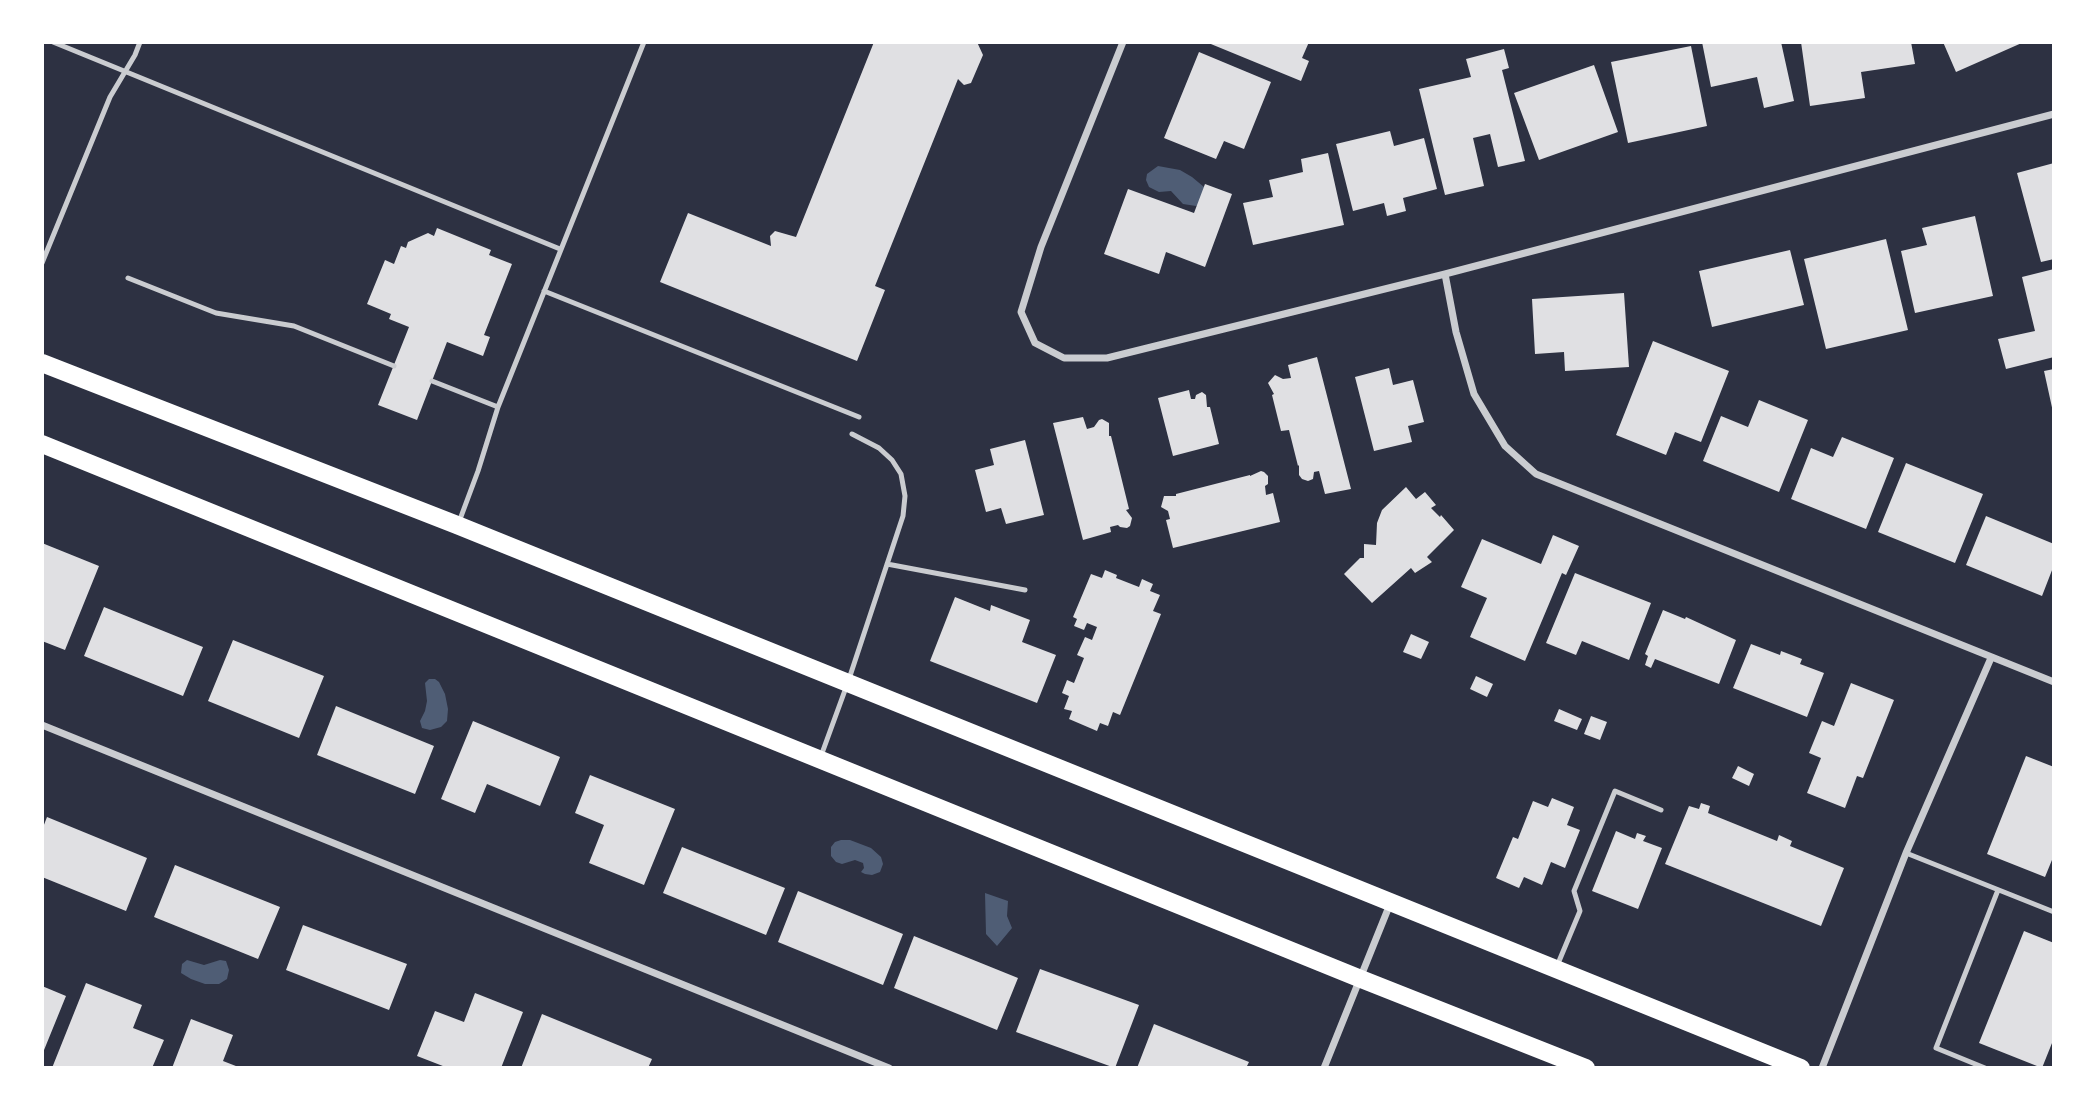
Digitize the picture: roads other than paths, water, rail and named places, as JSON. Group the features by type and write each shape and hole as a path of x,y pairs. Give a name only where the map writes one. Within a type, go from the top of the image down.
{"main road":[{"path":"42,363 457,525 1801,1068"},
{"path":"42,444 1586,1068"}],"street":[{"path":"1123,42 1041,247 1021,312 1035,343 1064,358 1107,358 1445,274 2054,114"},
{"path":"1445,274 1456,332 1474,394 1505,446 1536,474 2054,682"},
{"path":"1822,1068 1906,853 1992,658"},
{"path":"42,725 889,1068"},
{"path":"1324,1068 1390,903"}],"lane":[{"path":"53,42 560,249"},
{"path":"42,263 110,97 141,42"},
{"path":"457,525 478,471 498,407 644,42"},
{"path":"128,278 216,313 294,326 394,366"},
{"path":"544,291 859,417"},
{"path":"432,381 498,407"},
{"path":"820,759 903,516 905,496 901,474 892,460 879,448 852,434"},
{"path":"887,564 1025,590"},
{"path":"1556,969 1580,911 1574,891 1615,791 1661,810"},
{"path":"1906,853 2054,912"},
{"path":"1985,1068 1937,1048 1998,890"}],"water":[{"path":"1158,166 1180,170 1204,187 1202,204 1183,204 1171,191 1159,192 1149,187 1147,174"},
{"path":"429,679 439,682 448,709 447,721 441,727 430,730 422,728 420,721 427,701 425,683"},
{"path":"841,840 850,840 871,848 881,857 883,864 880,872 865,874 861,872 863,863 855,860 842,864 836,862 831,856 831,847"},
{"path":"985,893 1008,901 1007,916 1012,928 997,946 986,934"},
{"path":"187,960 204,965 226,961 229,970 227,979 219,984 205,984 191,979 181,973 182,964"}]}
